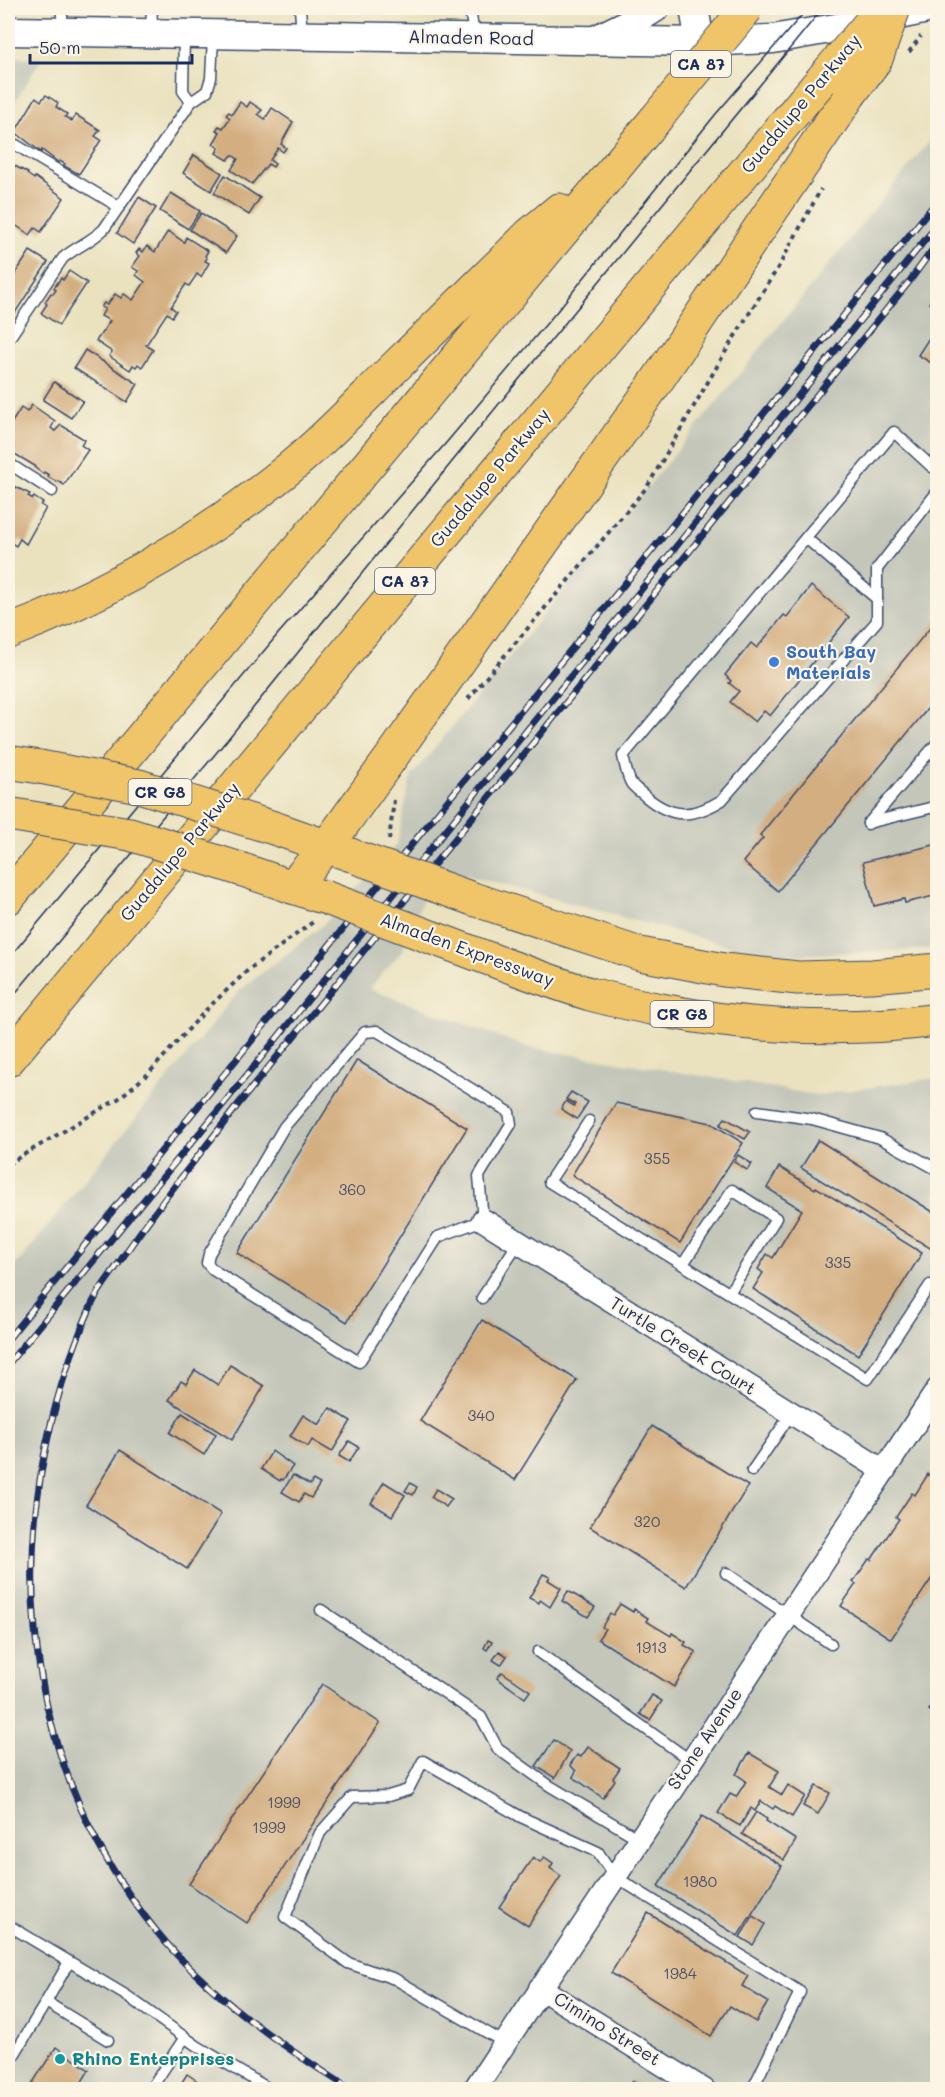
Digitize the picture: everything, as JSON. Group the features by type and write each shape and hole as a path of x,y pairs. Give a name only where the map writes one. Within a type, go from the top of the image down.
{"main road":[{"name":"CA 87","path":"8,898 747,8"},
{"name":"Guadalupe Parkway","path":"8,1060 883,8"},
{"path":"292,887 327,846 395,752 654,385 876,59 894,8"},
{"path":"8,632 92,597 188,542 248,500 293,465 339,423 529,235 558,210 587,201"},
{"name":"CR G8","path":"8,762 40,766 139,786 277,829 639,954 724,970 798,978 872,976 938,970"},
{"name":"Almaden Expressway","path":"8,814 130,834 324,897 592,995 705,1018 772,1026 844,1028 938,1020"}],"street":[{"path":"594,40 636,20 655,8"},
{"path":"694,8 700,42"},
{"name":"Almaden Road","path":"8,31 62,20 152,21 184,34 700,42 773,39 932,8"},
{"name":"Turtle Creek Court","path":"483,1220 884,1471"},
{"name":"Stone Avenue","path":"474,2090 938,1389"},
{"name":"Cimino Street","path":"540,1988 704,2090"}],"lane":[{"path":"300,8 302,35"},
{"path":"470,8 474,38"},
{"path":"184,34 183,91 191,102"},
{"path":"8,340 63,258 95,238 104,229 191,102 207,91 212,71 213,35"},
{"path":"16,145 119,207"},
{"path":"938,468 932,467 894,432 623,756 632,785 658,807 674,812 704,812 722,800 876,621 877,569 938,491"},
{"path":"8,463 52,491"},
{"path":"806,538 877,599"},
{"path":"938,742 868,824 938,806"},
{"path":"377,1031 509,1112 512,1124 479,1176 483,1220 438,1237 358,1362 213,1270 207,1263 209,1254 284,1126 365,1032 377,1031"},
{"path":"757,1111 812,1119 880,1138 938,1170"},
{"path":"589,1121 549,1182 868,1379 930,1286 938,1290"},
{"path":"683,1264 732,1190 776,1218 729,1293"},
{"path":"482,1298 518,1243"},
{"path":"752,1471 791,1414"},
{"path":"726,1573 831,1644"},
{"path":"321,1610 481,1717 498,1749 550,1786 639,1839"},
{"path":"538,1652 691,1761"},
{"path":"505,2043 395,1979 348,1963 285,1917 320,1833 352,1797 388,1796 408,1790 423,1761 512,1813 598,1852 614,1876 800,1992 752,2090"},
{"path":"8,1925 128,1996 185,2037 272,2090"},
{"path":"8,2065 69,1962"},
{"path":"46,2002 108,2040"},
{"path":"150,2090 185,2037"}],"shaded area":[{"path":"8,57 42,58 8,113"},
{"path":"937,132 937,949 766,956 436,867 402,951 369,989 527,1047 817,1095 937,1078 937,2089 8,2090 8,1275 239,991 323,925 397,844 411,777"}],"building":[{"path":"46,95 58,103 56,107 67,114 65,117 72,121 76,115 100,130 95,136 101,140 79,174 42,150 41,152 15,132 36,97 41,101"},
{"path":"240,102 247,107 250,102 262,110 258,114 265,119 272,108 293,122 281,144 286,148 283,152 278,148 270,160 275,164 273,167 268,164 252,184 231,170 238,159 232,155 228,160 216,153 219,148 213,144 220,132 216,130 219,126 223,128 230,118 226,115 229,112 232,114"},
{"path":"194,155 222,173 211,191 183,173"},
{"path":"8,159 13,165 34,179 35,177 64,198 41,232 35,228 30,235 8,220 11,213 8,211"},
{"path":"225,175 260,198 249,215 214,193"},
{"path":"171,193 200,211 188,229 160,211"},
{"path":"139,197 156,208 133,244 117,233"},
{"path":"201,213 237,236 226,253 190,230"},
{"path":"168,231 184,242 186,237 208,251 205,261 209,263 201,277 197,274 189,286 186,284 171,307 176,311 172,317 167,313 146,345 153,350 142,367 138,364 136,367 133,365 130,370 109,356 112,352 96,341 110,321 101,316 105,309 101,307 104,303 107,305 115,294 121,298 124,294 133,300 145,282 136,275 138,271 132,267 140,256 136,253 139,249 143,252 147,246 155,252"},
{"path":"30,251 48,262 13,316 8,313 8,285"},
{"path":"69,271 87,283 59,325 41,313 47,304 45,302 56,290 54,288"},
{"path":"938,292 938,308 929,303"},
{"path":"938,324 938,367 918,355"},
{"path":"85,350 138,384 127,402 74,368"},
{"path":"54,382 83,401 71,418 43,400"},
{"path":"32,405 55,421 51,428 55,431 61,425 85,440 81,445 88,450 64,485 48,477 49,475 44,472 43,474 35,466 8,450 8,433 11,428 9,427 21,408 27,412"},
{"path":"8,480 13,483 11,485 43,503 41,505 46,508 26,544 20,539 16,546 8,541"},
{"name":"South Bay Materials","path":"811,586 849,617 770,716 764,711 755,722 730,702 739,691 729,683 731,681 725,675 751,643 757,648 784,615 787,617"},
{"path":"938,618 938,696 778,891 743,862 763,838 760,835"},
{"path":"938,844 938,895 905,903 904,899 874,906 863,862"},
{"path":"357,1060 467,1128 347,1322 237,1253"},
{"path":"571,1092 588,1102 577,1119 561,1109 566,1101 574,1106 575,1104 566,1099"},
{"path":"616,1103 711,1123 743,1143 680,1243 572,1175"},
{"path":"725,1118 750,1132 745,1139 720,1125"},
{"path":"818,1140 938,1215 938,1253 801,1168"},
{"path":"738,1155 752,1164 747,1170 734,1162"},
{"path":"779,1167 815,1189 816,1187 922,1253 858,1355 753,1289 763,1273 758,1269 767,1254 773,1258 802,1210 767,1188"},
{"path":"482,1320 577,1380 515,1480 420,1421"},
{"path":"230,1365 264,1386 232,1440 169,1400 181,1381 186,1384 195,1370 218,1385"},
{"path":"330,1408 351,1421 332,1452 312,1440 308,1447 290,1436 303,1415 319,1425"},
{"path":"182,1413 216,1434 204,1455 170,1433"},
{"path":"652,1426 748,1486 686,1587 590,1527"},
{"path":"349,1441 359,1447 349,1462 339,1456"},
{"path":"120,1450 221,1514 187,1569 86,1505"},
{"path":"272,1451 293,1466 280,1481 261,1469"},
{"path":"928,1474 938,1480 938,1569 891,1639 841,1606 856,1584 853,1582 899,1519 896,1517 912,1493 915,1495"},
{"path":"293,1475 310,1485 313,1480 320,1484 311,1498 304,1494 299,1502 282,1492"},
{"path":"384,1482 405,1495 392,1516 371,1503"},
{"path":"410,1483 417,1487 413,1495 405,1491"},
{"path":"436,1489 452,1499 446,1507 431,1497"},
{"path":"543,1574 550,1577 548,1580 561,1588 550,1607 540,1600 539,1603 529,1598"},
{"path":"568,1591 595,1607 588,1617 562,1601"},
{"path":"620,1604 633,1612 634,1609 648,1618 646,1621 671,1636 672,1633 686,1642 684,1645 696,1652 674,1687 598,1639 605,1629 602,1627 610,1613 613,1615"},
{"path":"488,1640 492,1642 487,1650 484,1648"},
{"path":"499,1651 507,1656 501,1665 493,1660"},
{"path":"502,1672 530,1691 525,1698 497,1678"},
{"path":"322,1684 380,1723 247,1923 189,1884"},
{"path":"652,1695 662,1701 650,1720 640,1714"},
{"path":"938,1697 938,1716 929,1710"},
{"path":"554,1740 570,1751 555,1778 536,1766"},
{"path":"588,1747 620,1768 603,1798 573,1777 576,1771 570,1765 577,1755 581,1757"},
{"path":"749,1753 779,1771 769,1787 782,1795 788,1785 805,1796 792,1817 775,1806 773,1809 761,1801 755,1811 751,1808 740,1826 718,1813 730,1794 736,1797 746,1781 736,1774"},
{"path":"816,1786 830,1793 818,1814 803,1806"},
{"path":"756,1812 796,1840 784,1860 742,1834"},
{"path":"702,1816 782,1866 738,1936 658,1886"},
{"path":"533,1857 540,1862 544,1857 553,1863 550,1868 561,1876 528,1926 499,1907"},
{"path":"648,1913 748,1976 742,1986 768,2002 756,2022 730,2006 711,2036 611,1973"},
{"path":"753,1916 765,1924 753,1945 740,1937"},
{"name":"Rhino Enterprises","path":"56,2047 89,2070 77,2090 28,2090"},
{"path":"187,2074 211,2090 177,2090"},
{"path":"633,2081 647,2090 627,2090"}],"tram line":[{"path":"8,959 278,634 446,443 558,310 715,115 808,8"},
{"path":"8,1002 232,734 823,8"}],"railway":[{"path":"8,1339 938,200"},
{"path":"8,1364 221,1107 938,224"},
{"path":"352,2090 273,2038 223,1999 177,1955 157,1932 108,1862 72,1787 48,1709 35,1628 33,1546 43,1464 62,1383 95,1298 134,1240 178,1182 237,1106 909,282 938,242"}],"place":[{"name":"South Bay Materials","path":"774,662"},
{"name":"Rhino Enterprises","path":"60,2059"}]}
